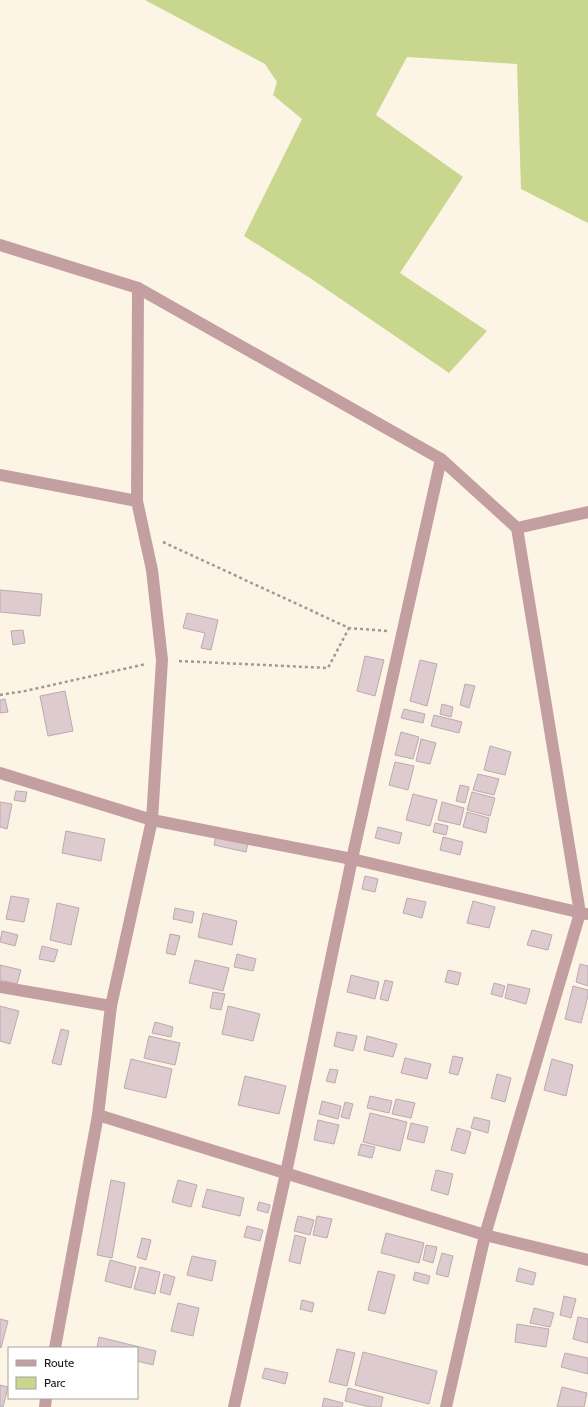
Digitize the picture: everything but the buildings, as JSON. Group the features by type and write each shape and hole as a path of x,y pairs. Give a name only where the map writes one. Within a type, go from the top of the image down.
{"street":[{"path":"0,245 138,288 442,459 517,528 585,913 485,1235 446,1407"},
{"path":"56,1347 98,1115 111,1006 152,820 162,660 152,570 137,501 138,288"},
{"path":"234,1407 286,1173 352,859 442,459"},
{"path":"0,475 137,501"},
{"path":"517,528 588,512"},
{"path":"0,773 152,820 352,859 585,913"},
{"path":"0,987 111,1006"},
{"path":"98,1115 485,1235 588,1260"}],"path":[{"path":"144,534 349,628 403,632"},
{"path":"0,695 25,691 162,660 328,668 349,628"}],"green space":[{"path":"145,0 588,0 588,223 521,189 517,64 407,57 376,115 463,177 400,273 487,331 449,373 310,278 244,236 302,119 273,95 277,82 265,64"}]}
